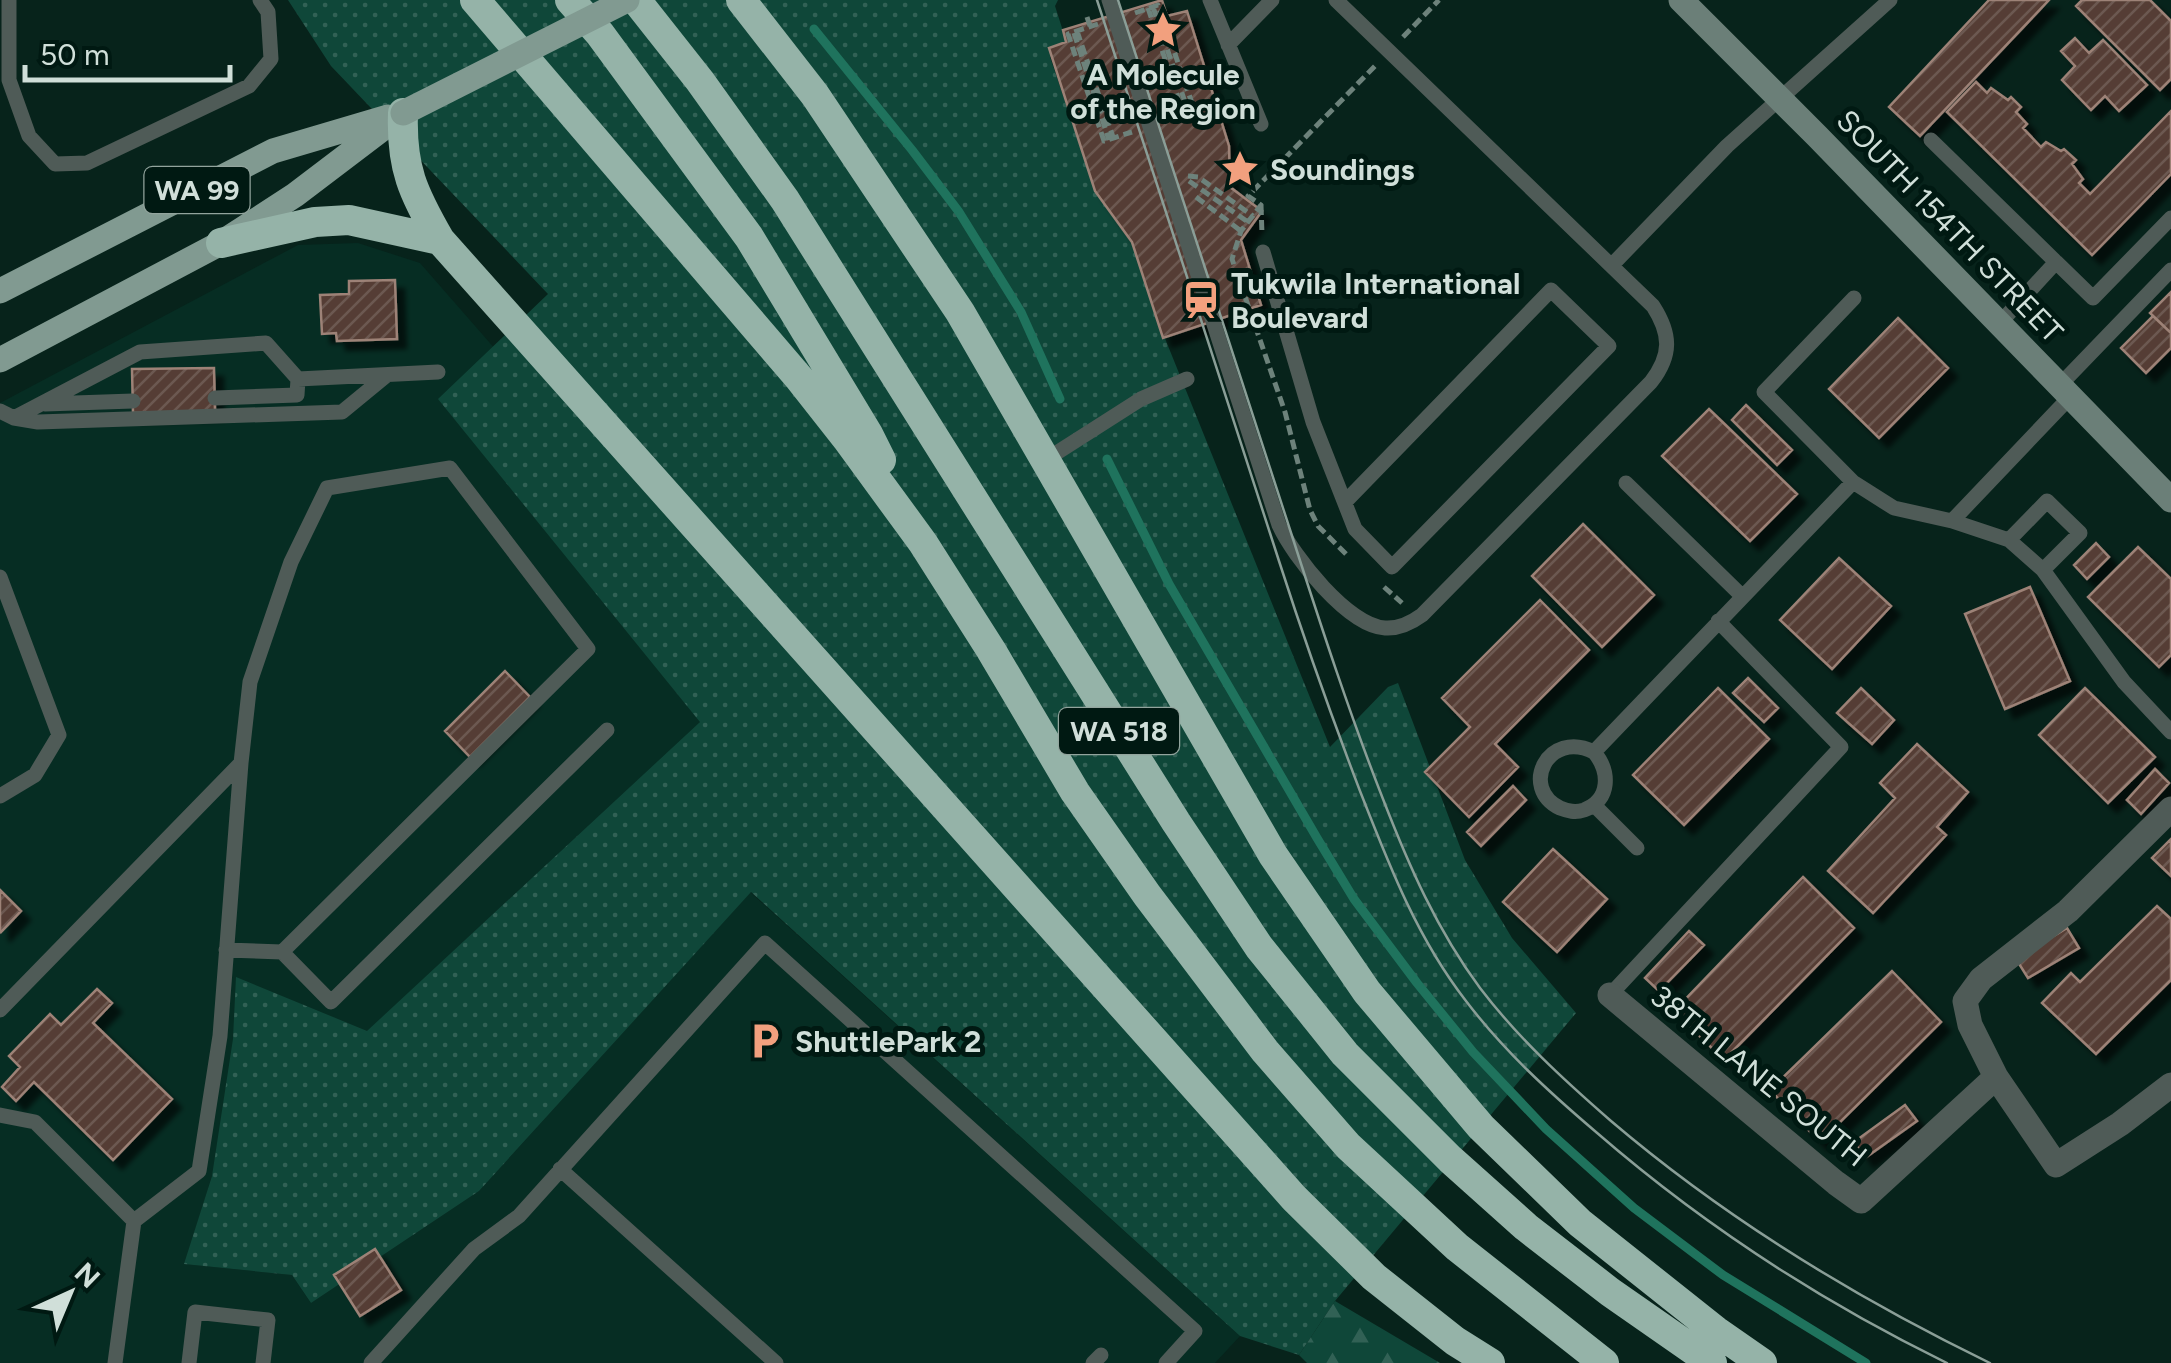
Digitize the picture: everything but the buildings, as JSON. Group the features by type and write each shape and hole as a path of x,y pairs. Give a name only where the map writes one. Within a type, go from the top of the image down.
{"highway":[{"path":"475,0 799,378 923,543"},
{"name":"WA 518","path":"570,0 600,34 749,237 868,434 923,543 1076,792 1146,895 1265,1051 1348,1146 1457,1246 1604,1363"},
{"name":"WA 518","path":"636,0 785,200 1176,822 1272,962 1345,1054 1450,1160 1526,1227 1712,1363"},
{"path":"740,0 826,110 960,312 1273,854 1368,992 1481,1126 1580,1223 1716,1332 1762,1363"},
{"path":"403,114 405,167 440,240 1294,1198 1374,1277 1455,1341 1490,1363"},
{"path":"220,243 315,222 349,220 440,240"}],"main road":[{"name":"WA 99","path":"0,360 220,243 295,195 403,114 627,0"},
{"name":"WA 99","path":"0,291 273,151 403,114"}],"street":[{"name":"SOUTH 154TH STREET","path":"1681,0 2170,496"},
{"path":"2171,808 2068,911 1982,979 1965,1001 1970,1025 1996,1078 2056,1165 2171,1085"},
{"name":"38TH LANE SOUTH","path":"1610,995 1861,1201 1996,1078"}],"lane":[{"path":"8,0 5,80 29,136 55,164 87,163 249,86 272,59 268,12 260,0"},
{"path":"1109,0 1288,545 1360,621 1385,628 1398,627 1422,615 1651,382 1664,361 1667,336 1665,324 1653,306 1336,0"},
{"path":"1210,0 1261,124"},
{"path":"1612,265 1727,146 1890,0"},
{"path":"1228,45 1264,2"},
{"path":"1930,140 2093,298 2171,218"},
{"path":"1263,252 1314,422 1355,528 1392,567 1608,346 1551,290 1345,502"},
{"path":"2000,324 2056,262"},
{"path":"1952,521 2171,270"},
{"path":"1854,298 1764,392 1854,482 1894,508 2010,540 2044,570 2124,682 2171,732"},
{"path":"7,415 41,404 140,352 266,343 298,379 297,395 215,398"},
{"path":"298,379 438,372"},
{"path":"7,415 38,422 342,412 387,375"},
{"path":"1046,460 1141,399 1187,380"},
{"path":"41,404 133,402"},
{"path":"116,1363 134,1221 199,1171 220,1036 250,682 291,562 327,488 450,468 588,649 282,952"},
{"path":"1594,752 1854,482"},
{"path":"1626,483 1742,596"},
{"path":"2010,540 2047,501 2080,533 2044,570"},
{"path":"0,577 59,735 35,775 0,796"},
{"path":"1610,995 1841,748 1718,621"},
{"path":"226,950 282,952 330,1002 607,730"},
{"path":"1568,746 1582,746 1594,752 1603,762 1607,776 1606,788 1594,804 1566,811 1552,804 1541,783 1546,760 1556,750 1568,746"},
{"path":"0,1010 241,762"},
{"path":"1594,804 1637,848"},
{"path":"371,1363 474,1249 519,1216 764,943 1195,1331 1166,1363"},
{"path":"0,1116 35,1122 134,1221"},
{"path":"560,1169 776,1363"},
{"path":"189,1363 194,1312 268,1320 264,1363"}],"path":[{"path":"1401,39 1439,0"},
{"path":"1153,7 1184,109 1161,116"},
{"path":"1073,32 1111,139 1134,131"},
{"path":"1261,205 1248,196 1377,64"},
{"path":"1196,180 1250,219"},
{"path":"1188,192 1241,231 1261,205"},
{"path":"1261,205 1263,252"}],"shaded area":[{"path":"358,243 420,263 767,660 212,1176 185,1264 292,1275 311,1303 479,1191 750,892 1240,1336 1215,1363 0,1363 0,403 298,245"}],"green space":[{"path":"288,0 1058,0 1055,6 1069,50 1050,57 1095,190 1131,240 1164,336 1330,747 1388,687 1398,683 1465,860 1512,938 1576,1013 1335,1301 1299,1355 1240,1336 751,892 479,1191 311,1303 292,1275 184,1264 212,1176 233,1039 236,977 367,1031 700,722 438,399 548,294 331,66"},
{"path":"1335,1301 1440,1363 1307,1363 1299,1355"}],"waterway":[{"path":"814,29 959,212 1021,312 1060,399"},
{"path":"1107,459 1169,584 1354,899 1473,1052 1546,1129 1634,1208 1723,1275 1866,1363"}],"tram line":[{"path":"1097,0 1318,677 1382,846 1433,952 1466,1001 1511,1054 1636,1166 1720,1229 1808,1287 1947,1363"},
{"path":"1118,0 1359,736 1414,873 1465,966 1510,1024 1559,1074 1655,1157 1793,1254 1990,1363"}],"place":[{"name":"A Molecule of the Region","path":"1163,30"},
{"name":"Soundings","path":"1240,169"},
{"name":"Tukwila International Boulevard","path":"1201,300"},
{"name":"ShuttlePark 2","path":"765,1041"}]}
